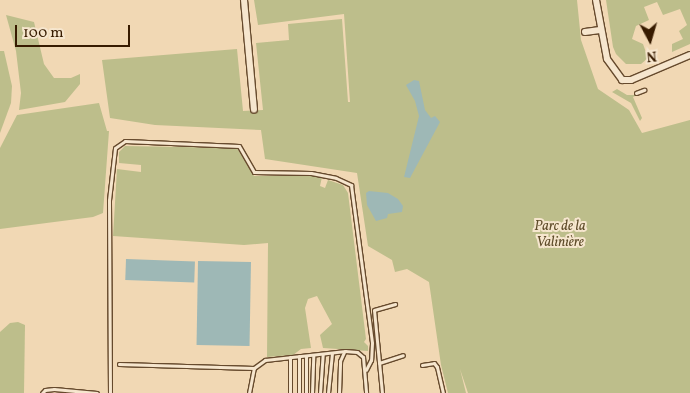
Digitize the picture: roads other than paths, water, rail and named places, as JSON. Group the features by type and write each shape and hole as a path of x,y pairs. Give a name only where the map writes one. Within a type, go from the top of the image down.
{"street":[{"path":"244,0 254,110"},
{"path":"596,0 600,30 607,59 622,80 631,80 690,55"},
{"path":"584,32 600,30"}],"lane":[{"path":"636,93 644,90"},
{"path":"110,393 110,200 115,148 125,140 239,146 254,172 311,173 336,178 351,185 372,343 371,360 366,370"},
{"path":"382,393 374,310 395,304"},
{"path":"340,393 340,361 344,351"},
{"path":"119,364 254,368 265,360 344,351 357,352 363,357 366,370 366,393"},
{"path":"328,393 332,353"},
{"path":"320,393 323,354"},
{"path":"312,393 313,355"},
{"path":"379,363 403,355"},
{"path":"299,356 299,393"},
{"path":"306,356 306,393"},
{"path":"290,357 290,393"},
{"path":"422,365 434,363 437,367 443,393"},
{"path":"250,393 254,368"},
{"path":"42,393 45,390 97,393"}],"water":[{"path":"414,80 419,81 425,110 431,118 435,116 440,122 410,178 404,177 419,116 415,101 406,85"},
{"path":"369,191 388,193 398,199 403,206 402,212 388,214 387,218 376,221 367,205 366,193"},
{"path":"126,259 195,261 194,282 125,280"},
{"path":"198,261 251,262 250,346 197,345"}],"park label":[{"name":"Parc de la Valinière","path":"560,236"}]}
